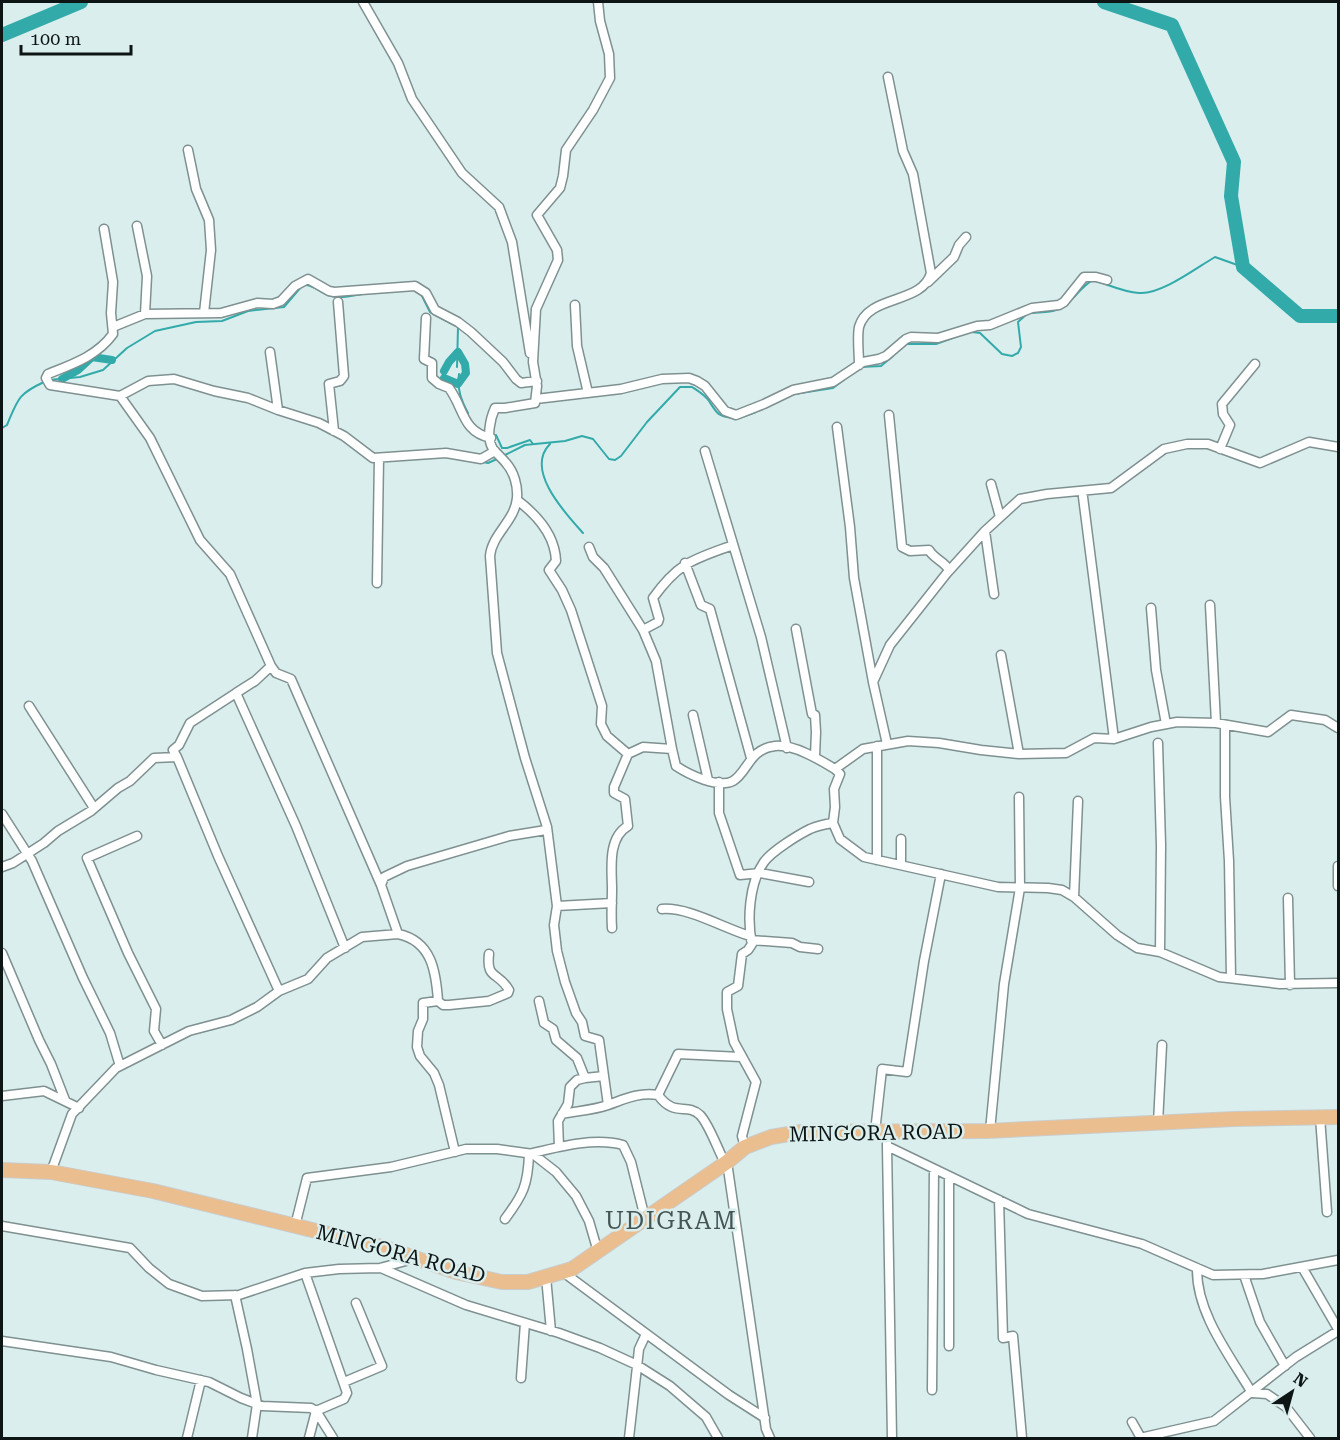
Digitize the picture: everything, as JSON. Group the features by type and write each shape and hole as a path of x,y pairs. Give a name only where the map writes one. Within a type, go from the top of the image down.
{"highway":[{"name":"MINGORA ROAD","path":"2,1170 51,1172 153,1191 386,1248 456,1272 502,1282 528,1282 572,1269 726,1162 745,1146 771,1137 801,1132 883,1137 1158,1123 1338,1117"}],"street":[{"path":"363,2 398,63 412,99 462,173 499,207 512,242 537,381 535,403 495,408 490,425 492,447 511,470 517,487 517,500 509,520 490,546 497,653 509,702 547,827 556,906 554,924 556,942 565,982 576,1013 582,1022 585,1036 599,1040 608,1105"},
{"path":"532,362 536,309 558,260 557,250 537,215 560,188 566,150 593,110 610,78 609,54 600,21 598,2"},
{"path":"888,77 903,151 913,174 931,273 927,282"},
{"path":"188,150 196,189 209,220 211,250 204,313"},
{"path":"136,226 147,276 145,314"},
{"path":"104,229 113,282 111,313 113,334 84,360 48,374 47,381 120,396 148,381 174,379 248,398 334,430 373,458 446,453 481,459 495,452"},
{"path":"859,365 859,327 864,319 880,306 912,294 927,282 954,257 959,245 966,237"},
{"path":"536,399 689,378 705,386 725,411 736,415 793,390 833,382 859,365 879,359 911,337 938,338 977,326 990,325 1032,308 1059,305 1084,277 1107,280"},
{"path":"113,327 145,314 227,313 257,303 273,304 281,301 295,286 308,279 334,292 416,286 426,293 435,310 471,332 503,362 521,383 537,381"},
{"path":"334,430 329,384 340,381 344,376 338,302"},
{"path":"575,305 577,346 588,393"},
{"path":"426,318 424,359 432,363 432,378 452,392 472,429 477,434 491,438"},
{"path":"270,352 278,410"},
{"path":"1220,448 1230,425 1223,414 1222,404 1255,364"},
{"path":"120,396 150,438 200,540 230,574 271,666 276,673 291,679 381,885 398,934"},
{"path":"889,415 902,547 910,551 929,550 934,557 945,563 949,570"},
{"path":"837,427 854,578 887,744"},
{"path":"873,682 890,645 949,570 1020,499 1059,492 1111,488 1164,449 1187,444 1208,444 1260,463 1308,442 1338,447"},
{"path":"705,451 761,637 787,748"},
{"path":"376,583 379,458"},
{"path":"991,484 1000,517"},
{"path":"1083,497 1114,739"},
{"path":"517,500 537,516 552,544 556,561 549,570 571,610 602,706 601,724 610,740 628,754"},
{"path":"986,531 994,594"},
{"path":"643,630 655,625 659,619 653,598 666,580 686,563 733,545"},
{"path":"589,547 593,557 604,568 643,630 656,661 676,766 698,779 726,783 734,780 751,758 775,746 814,756 840,774 834,789 836,807 833,823 840,839 864,857 998,887 1062,890 1074,897 1137,948 1160,952 1219,977 1290,985 1338,983"},
{"path":"686,563 701,605 710,609 751,758"},
{"path":"1210,605 1221,724 1229,861 1231,978"},
{"path":"1151,608 1156,670 1166,724"},
{"path":"796,629 812,714 815,715 814,756"},
{"path":"1001,655 1019,754"},
{"path":"271,666 255,681 190,723 179,745 173,750 279,991"},
{"path":"236,693 296,826 345,948"},
{"path":"29,706 94,808"},
{"path":"693,714 708,780"},
{"path":"835,769 863,750 908,741 939,742 1019,754 1066,753 1094,738 1114,739 1177,722 1221,724 1268,732 1291,715 1325,720 1338,729"},
{"path":"1158,743 1161,845 1160,952"},
{"path":"877,746 877,860"},
{"path":"612,928 611,858 623,829 628,826 625,799 614,793 614,787 628,754 643,747 672,749"},
{"path":"2,867 13,863 94,808 130,781 154,758 177,757"},
{"path":"719,782 719,813 740,875 759,873 809,882"},
{"path":"990,1131 1004,984 1020,888 1019,797"},
{"path":"1074,897 1078,801"},
{"path":"2,814 27,852 110,1033 120,1066"},
{"path":"745,1146 742,1136 756,1086 734,1042 727,1009 727,992 738,986 742,954 751,947 749,927 752,892 764,862 812,828 833,823"},
{"path":"381,885 384,877 407,866 509,836 546,830 547,827"},
{"path":"137,836 87,858 128,953 156,1009 154,1031 162,1045"},
{"path":"901,839 901,866"},
{"path":"1338,866 1338,886"},
{"path":"892,1438 882,1069 908,1072 924,961 941,874"},
{"path":"1288,898 1290,985"},
{"path":"556,906 612,903"},
{"path":"662,909 674,908 688,912 751,938 818,949"},
{"path":"51,1172 72,1114 120,1066 189,1031 231,1020 256,1007 279,991 308,979 327,958 362,937 398,934 410,936 430,957 437,978 438,1001"},
{"path":"2,953 65,1100"},
{"path":"455,1152 439,1085 434,1073 420,1056 417,1047 418,1031 423,1019 423,1003 438,1001 443,1005 449,1005 489,1000 508,993 509,990 505,984 490,972 489,954"},
{"path":"539,1001 543,1023 553,1029 556,1040 577,1058 585,1078"},
{"path":"1158,1123 1162,1045"},
{"path":"658,1095 678,1054 741,1057"},
{"path":"559,1147 558,1120 568,1104 570,1087 577,1080 604,1076"},
{"path":"2,1096 44,1092 79,1108"},
{"path":"562,1114 608,1105 626,1097 650,1094 658,1095 667,1106 675,1110 694,1111 702,1116 726,1162 770,1438"},
{"path":"1320,1117 1327,1212"},
{"path":"883,1137 949,1177 1028,1214 1142,1244 1213,1275 1263,1274 1338,1260"},
{"path":"529,1154 559,1147 610,1142 623,1145 631,1162 645,1218"},
{"path":"295,1226 307,1178 391,1167 466,1149 497,1149 533,1154 556,1172 576,1196 589,1221 598,1252"},
{"path":"505,1219 522,1196 529,1174 529,1154"},
{"path":"932,1390 934,1169"},
{"path":"949,1177 949,1346"},
{"path":"999,1200 1003,1338 1013,1336 1022,1438"},
{"path":"2,1226 130,1248 149,1268 169,1284 202,1296 235,1295 305,1273 380,1268 416,1258"},
{"path":"1132,1422 1140,1438 1214,1421 1285,1366 1338,1330 1302,1267"},
{"path":"380,1268 466,1305 600,1348 637,1365 670,1386 706,1417 718,1438"},
{"path":"1197,1268 1197,1285 1203,1306 1227,1353 1252,1393"},
{"path":"563,1272 729,1395 765,1418"},
{"path":"305,1273 347,1393 344,1399 316,1411"},
{"path":"1244,1275 1260,1322 1285,1366"},
{"path":"546,1277 551,1331"},
{"path":"235,1295 257,1404 252,1438"},
{"path":"344,1382 382,1366 356,1303"},
{"path":"521,1378 525,1323"},
{"path":"629,1438 639,1349 646,1334"},
{"path":"2,1341 111,1357 201,1380 257,1404 311,1408 316,1411 333,1438"},
{"path":"187,1438 201,1380"},
{"path":"1252,1393 1267,1394 1286,1407 1310,1438"},
{"path":"309,1438 316,1411"}],"waterway":[{"path":"2,35 81,2"},
{"path":"1104,2 1172,25 1234,162 1231,196 1243,267 1300,316 1338,316"},
{"path":"972,332 980,333 1002,354 1012,356 1018,353 1021,347 1018,322 1028,313 1059,309 1093,280 1139,293 1157,290 1168,285 1215,257 1243,267"},
{"path":"306,285 332,296 345,297 363,294"},
{"path":"49,380 80,377 103,370 127,348 155,331 196,322 222,321 248,311 284,307 301,287"},
{"path":"421,294 430,312 458,327 457,367"},
{"path":"906,344 936,344 958,336"},
{"path":"444,371 458,352 465,364 466,373 458,384 444,378"},
{"path":"861,367 881,366 893,356"},
{"path":"62,379 78,370 92,357 112,360"},
{"path":"794,394 833,388 854,372"},
{"path":"459,374 460,394 468,413"},
{"path":"2,428 7,425 20,398 44,382"},
{"path":"505,455 525,445 565,441 582,436 593,439 609,459 615,460 621,456 647,422 680,387 692,387 706,397 718,413 733,418"},
{"path":"739,418 756,412"},
{"path":"496,435 502,448 530,440 533,444"},
{"path":"550,444 543,455 542,466 545,479 558,503 583,533"},
{"path":"483,462 488,463 497,459"}],"district":[{"name":"UDIGRAM","path":"671,1221"}]}
